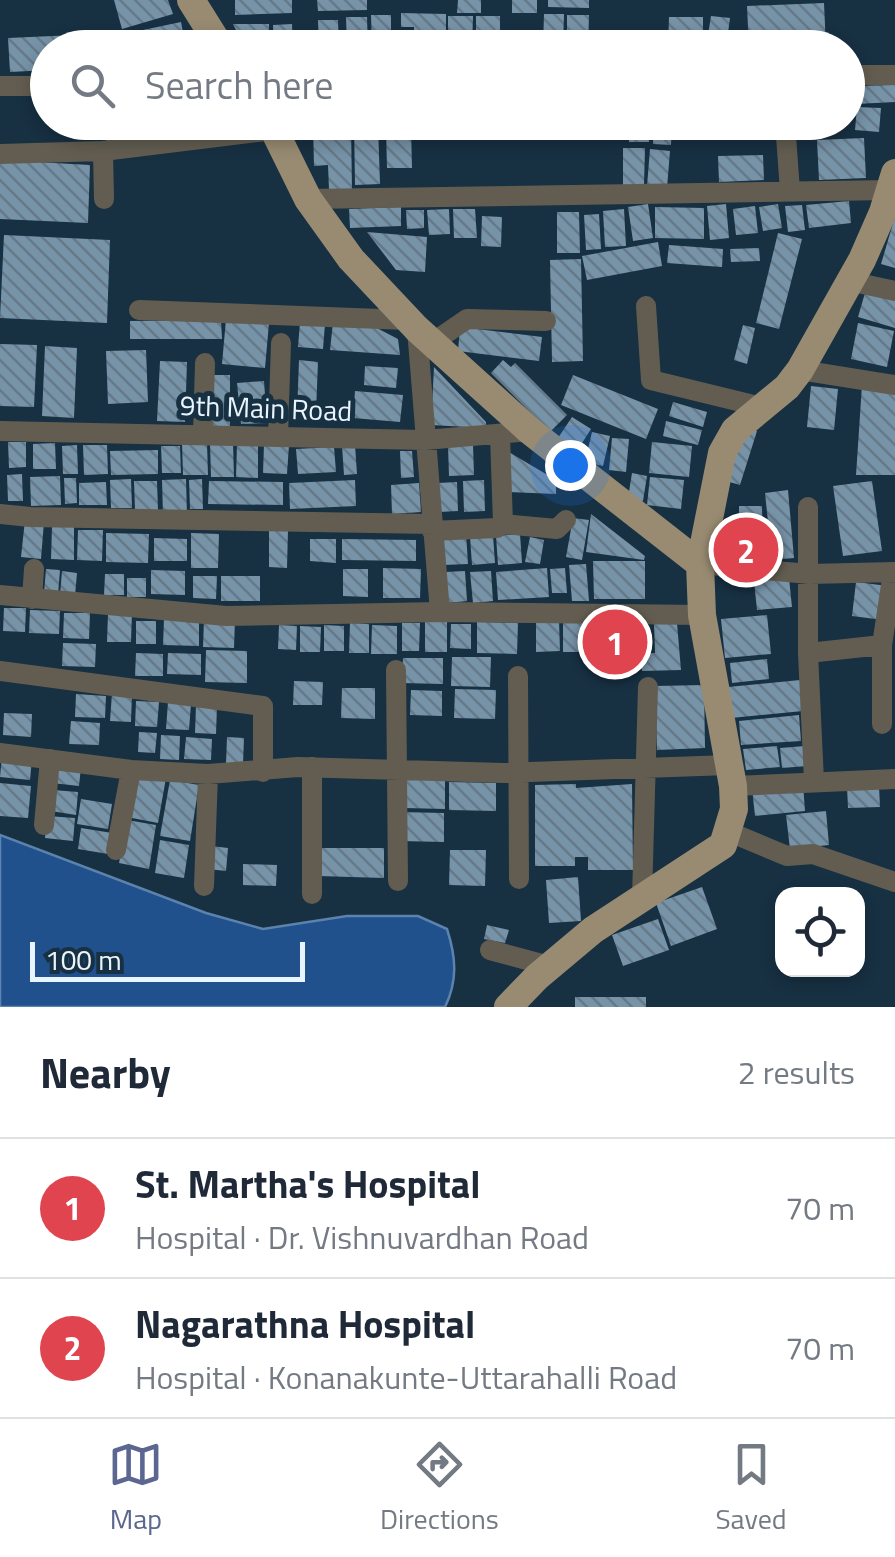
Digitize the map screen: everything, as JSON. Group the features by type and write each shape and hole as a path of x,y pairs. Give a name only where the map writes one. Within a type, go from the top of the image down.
{"main road":[{"path":"190,0 210,30"},
{"path":"279,140 308,198 350,258 419,331 530,431 700,564"},
{"path":"508,1007 593,930 723,845 734,809 702,615 700,564 727,440 787,387 800,370 850,282 891,197"}],"street":[{"path":"865,76 895,75"},
{"path":"0,86 30,86"},
{"path":"0,154 103,151 177,140"},
{"path":"786,140 790,191"},
{"path":"103,151 104,198"},
{"path":"308,198 790,191 891,197"},
{"path":"850,282 895,291"},
{"path":"646,306 650,380 762,407"},
{"path":"138,310 419,331 467,319 546,321"},
{"path":"419,331 440,612"},
{"path":"278,436 281,343"},
{"path":"203,434 205,363"},
{"path":"800,370 895,385"},
{"name":"9th Main Road","path":"0,431 425,440 530,431"},
{"path":"500,435 503,524"},
{"path":"808,507 808,652 814,782"},
{"path":"0,514 432,527 497,528 503,524 556,529 566,520"},
{"path":"700,564 809,574 894,572 882,724"},
{"path":"32,599 34,569"},
{"path":"0,595 226,616 440,612 702,615"},
{"path":"808,652 887,635"},
{"path":"396,670 398,881"},
{"path":"0,671 262,706 263,772"},
{"path":"518,676 519,879"},
{"path":"642,898 648,688"},
{"path":"0,753 132,770 208,774 312,768 519,773 644,770 814,782 895,779"},
{"path":"44,826 50,759"},
{"path":"312,768 312,894"},
{"path":"116,850 132,770"},
{"path":"204,886 208,774"},
{"path":"727,831 786,856 813,854 895,882"},
{"path":"490,950 549,966"}],"water":[{"path":"0,835 206,913 263,929 347,916 418,916 447,929 454,968 449,997 445,1007 0,1007"}],"building":[{"path":"114,0 168,0 173,14 122,29"},
{"path":"235,0 292,0 292,13 235,15"},
{"path":"317,0 367,0 367,10 318,11"},
{"path":"458,0 481,0 481,13 457,13"},
{"path":"512,0 537,0 537,13 512,13"},
{"path":"548,0 589,0 589,8 548,7"},
{"path":"824,3 825,30 748,30 747,6"},
{"path":"401,13 446,14 446,30 401,27"},
{"path":"544,14 564,14 564,30 544,30"},
{"path":"371,15 391,15 391,30 371,30"},
{"path":"567,15 589,15 589,30 567,30"},
{"path":"448,16 473,16 473,30 448,30"},
{"path":"476,16 500,16 500,30 476,30"},
{"path":"711,16 730,18 728,30 709,30"},
{"path":"346,17 367,17 367,30 346,30"},
{"path":"669,17 703,17 703,30 669,30"},
{"path":"318,20 338,20 338,30 318,30"},
{"path":"181,22 183,30 143,30"},
{"path":"233,24 269,24 269,30 236,30"},
{"path":"292,24 292,30 273,30 273,25"},
{"path":"30,37 30,71 10,72 8,38"},
{"path":"895,85 895,102 865,104 865,86"},
{"path":"865,107 881,108 879,132 865,131"},
{"path":"313,140 351,140 352,190 329,190 328,165 314,166"},
{"path":"354,140 379,140 380,184 355,185"},
{"path":"386,140 411,140 412,168 387,168"},
{"path":"653,140 671,140 671,145 653,144"},
{"path":"817,140 864,140 866,178 819,180"},
{"path":"623,148 645,148 644,185 623,185"},
{"path":"650,149 670,151 667,188 647,186"},
{"path":"763,155 764,180 719,182 718,156"},
{"path":"0,160 90,165 88,223 0,219"},
{"path":"849,201 851,223 809,228 806,205"},
{"path":"648,204 653,238 633,241 628,207"},
{"path":"726,204 729,238 710,240 707,206"},
{"path":"778,204 782,228 763,231 759,207"},
{"path":"802,205 805,230 788,232 785,206"},
{"path":"755,206 758,233 736,235 733,209"},
{"path":"401,207 401,226 350,228 349,209"},
{"path":"655,207 704,208 704,239 655,238"},
{"path":"449,209 450,234 429,235 427,210"},
{"path":"453,209 475,209 477,238 454,238"},
{"path":"624,209 626,246 605,247 603,211"},
{"path":"406,210 424,210 424,228 407,229"},
{"path":"557,212 579,212 580,253 557,253"},
{"path":"599,214 601,249 586,250 584,215"},
{"path":"482,216 502,217 501,247 481,246"},
{"path":"895,220 895,268 881,264"},
{"path":"367,232 427,237 425,272 396,270"},
{"path":"778,233 802,239 779,329 756,323"},
{"path":"4,235 110,240 107,323 0,318"},
{"path":"658,242 662,266 587,280 582,256"},
{"path":"669,245 723,249 722,267 667,263"},
{"path":"759,248 760,261 731,262 730,249"},
{"path":"581,259 583,361 552,362 550,260"},
{"path":"867,286 895,295 895,328 858,317"},
{"path":"226,319 269,323 265,368 222,364"},
{"path":"221,320 222,339 130,339 130,321"},
{"path":"300,322 325,324 323,349 298,347"},
{"path":"333,322 371,325 398,339 400,355 330,350"},
{"path":"858,323 894,331 887,367 851,359"},
{"path":"743,325 755,328 747,364 734,360"},
{"path":"460,327 542,337 539,361 458,351"},
{"path":"0,344 37,345 34,407 0,406"},
{"path":"45,346 77,348 74,418 42,416"},
{"path":"146,350 148,402 108,404 106,351"},
{"path":"299,360 318,362 316,412 297,414"},
{"path":"503,360 511,367 515,363 567,415 550,432 491,373"},
{"path":"160,361 187,362 185,422 157,421"},
{"path":"365,366 398,368 396,388 364,385"},
{"path":"434,367 486,422 486,428 431,425"},
{"path":"207,375 230,375 230,426 207,426"},
{"path":"573,375 658,409 646,439 561,405"},
{"path":"264,381 267,423 241,424 237,383"},
{"path":"862,385 895,391 895,475 856,475"},
{"path":"811,386 838,389 834,430 807,427"},
{"path":"355,391 403,395 400,422 353,418"},
{"path":"673,402 707,412 703,427 669,416"},
{"path":"572,417 591,429 577,451 558,438"},
{"path":"666,421 702,430 698,445 663,436"},
{"path":"743,427 757,431 740,485 726,481"},
{"path":"592,432 610,436 603,466 585,462"},
{"path":"612,438 629,439 626,472 609,470"},
{"path":"8,442 26,442 26,467 9,468"},
{"path":"652,442 692,446 689,477 649,473"},
{"path":"55,443 56,469 33,469 33,444"},
{"path":"182,443 207,443 208,475 183,475"},
{"path":"210,443 233,443 234,477 211,477"},
{"path":"237,444 258,444 258,478 236,477"},
{"path":"264,444 289,445 287,474 263,473"},
{"path":"77,445 78,474 63,474 62,446"},
{"path":"83,445 107,445 108,474 84,475"},
{"path":"355,445 357,474 344,475 342,446"},
{"path":"473,445 474,475 449,476 448,446"},
{"path":"161,446 180,446 181,473 162,473"},
{"path":"334,447 336,472 298,474 296,449"},
{"path":"158,450 158,474 111,475 110,451"},
{"path":"400,451 412,451 414,477 401,478"},
{"path":"507,451 556,480 556,494 506,492"},
{"path":"632,473 647,476 643,501 628,498"},
{"path":"22,474 23,501 8,501 7,475"},
{"path":"60,476 61,505 31,506 30,477"},
{"path":"650,477 684,480 681,509 647,505"},
{"path":"64,478 76,478 77,503 65,504"},
{"path":"131,479 132,508 111,508 110,480"},
{"path":"186,479 187,515 163,515 162,480"},
{"path":"202,479 203,509 190,509 189,480"},
{"path":"355,480 356,506 290,509 289,483"},
{"path":"484,480 485,511 464,512 463,481"},
{"path":"134,481 157,481 158,510 135,510"},
{"path":"209,481 283,482 283,505 208,504"},
{"path":"872,481 882,551 843,556 833,486"},
{"path":"106,482 107,505 79,505 79,483"},
{"path":"457,482 458,511 439,512 438,483"},
{"path":"419,483 421,512 392,514 391,485"},
{"path":"788,490 794,558 772,560 765,493"},
{"path":"739,506 762,506 763,560 739,560"},
{"path":"591,514 645,556 644,560 586,552"},
{"path":"573,518 589,520 582,560 566,557"},
{"path":"25,520 44,522 41,559 21,557"},
{"path":"52,527 74,527 74,560 51,559"},
{"path":"78,530 103,530 102,561 77,560"},
{"path":"269,530 288,530 287,568 269,567"},
{"path":"106,533 149,534 148,563 106,562"},
{"path":"191,533 219,534 218,568 191,568"},
{"path":"466,533 468,564 444,565 441,534"},
{"path":"520,534 522,563 498,565 496,536"},
{"path":"493,535 495,563 472,565 470,537"},
{"path":"530,537 544,540 540,564 525,562"},
{"path":"154,538 187,539 187,561 154,561"},
{"path":"310,539 336,539 336,563 310,561"},
{"path":"342,539 416,540 416,561 342,560"},
{"path":"593,561 645,561 645,599 594,599"},
{"path":"586,564 589,601 572,601 569,565"},
{"path":"383,568 421,569 420,598 383,598"},
{"path":"547,568 549,597 498,600 496,572"},
{"path":"565,568 567,593 552,593 550,569"},
{"path":"46,569 60,570 58,595 44,593"},
{"path":"343,569 368,569 368,597 343,596"},
{"path":"151,570 185,571 185,595 151,594"},
{"path":"62,571 77,573 75,596 60,595"},
{"path":"465,571 467,601 447,603 445,572"},
{"path":"491,571 493,601 473,603 470,572"},
{"path":"105,574 124,574 124,595 104,595"},
{"path":"193,576 217,576 216,599 193,598"},
{"path":"221,576 260,576 260,601 221,601"},
{"path":"127,578 146,578 146,597 127,597"},
{"path":"789,578 792,607 757,610 754,581"},
{"path":"856,582 888,586 883,620 852,616"},
{"path":"4,608 26,608 25,632 3,631"},
{"path":"30,610 60,611 59,634 29,633"},
{"path":"64,613 90,613 89,639 63,638"},
{"path":"108,613 132,613 131,642 107,642"},
{"path":"767,615 771,654 725,658 721,619"},
{"path":"164,619 199,620 199,646 163,645"},
{"path":"204,619 235,619 234,648 203,647"},
{"path":"536,620 559,620 560,651 536,652"},
{"path":"136,621 156,621 156,644 136,644"},
{"path":"425,621 447,622 447,652 425,652"},
{"path":"624,621 625,652 563,652 563,622"},
{"path":"477,622 518,623 517,654 477,653"},
{"path":"350,623 369,624 369,653 349,653"},
{"path":"402,623 420,623 419,651 402,651"},
{"path":"677,623 681,670 642,671 641,653 655,653 654,624"},
{"path":"451,624 471,624 471,649 450,648"},
{"path":"279,625 297,626 296,650 278,649"},
{"path":"324,625 344,626 344,651 324,651"},
{"path":"372,625 397,626 397,654 371,654"},
{"path":"300,626 321,627 320,652 300,652"},
{"path":"628,628 647,628 648,650 629,651"},
{"path":"63,643 96,644 95,667 62,666"},
{"path":"206,650 247,651 247,683 205,682"},
{"path":"136,653 163,654 163,676 135,676"},
{"path":"168,653 201,654 201,675 167,674"},
{"path":"452,657 491,657 490,687 451,686"},
{"path":"403,658 443,658 443,684 402,683"},
{"path":"767,659 769,679 732,683 730,663"},
{"path":"800,680 803,711 731,718 728,687"},
{"path":"294,681 323,682 322,705 293,705"},
{"path":"704,685 705,748 657,750 655,686"},
{"path":"342,688 375,688 375,719 341,718"},
{"path":"455,689 496,690 495,719 454,718"},
{"path":"411,690 442,691 442,716 410,715"},
{"path":"112,693 132,694 131,722 110,721"},
{"path":"76,694 106,696 105,718 75,717"},
{"path":"136,701 159,702 157,727 135,726"},
{"path":"168,702 191,704 189,730 166,729"},
{"path":"196,705 217,706 216,734 195,733"},
{"path":"4,713 32,714 31,737 3,735"},
{"path":"799,715 801,741 741,745 739,721"},
{"path":"71,721 100,723 99,745 69,744"},
{"path":"139,732 157,733 155,753 138,752"},
{"path":"161,735 180,736 179,760 160,759"},
{"path":"186,737 212,739 211,760 184,759"},
{"path":"227,737 244,738 243,765 226,764"},
{"path":"777,746 780,767 746,770 743,749"},
{"path":"805,746 807,766 782,768 780,748"},
{"path":"2,756 32,759 30,780 0,777"},
{"path":"53,765 81,767 79,786 52,783"},
{"path":"135,772 166,778 158,823 127,817"},
{"path":"170,780 199,785 190,841 160,836"},
{"path":"405,780 445,780 445,809 404,808"},
{"path":"449,782 496,783 496,811 449,810"},
{"path":"0,783 31,786 28,818 0,816"},
{"path":"576,784 576,788 632,784 633,870 588,870 588,857 575,857 575,866 535,866 535,785"},
{"path":"803,784 805,811 755,816 752,788"},
{"path":"879,786 880,807 848,808 847,787"},
{"path":"53,790 78,792 76,815 51,811"},
{"path":"81,799 112,804 108,829 77,824"},
{"path":"826,811 829,845 790,849 786,815"},
{"path":"399,812 444,813 444,842 399,841"},
{"path":"47,816 75,818 73,841 45,838"},
{"path":"127,820 156,825 149,869 119,863"},
{"path":"81,828 112,833 108,854 78,849"},
{"path":"160,840 189,845 184,878 155,873"},
{"path":"211,846 228,848 226,871 208,869"},
{"path":"318,848 384,848 384,878 318,876"},
{"path":"450,850 486,850 485,886 449,885"},
{"path":"243,864 277,865 276,886 243,885"},
{"path":"578,877 581,921 549,923 546,880"},
{"path":"702,887 717,929 671,946 656,903"},
{"path":"658,919 669,950 623,966 612,935"},
{"path":"487,925 509,930 505,943 484,939"},
{"path":"575,997 646,997 646,1007 575,1007"}],"place":[{"name":"Nagarathna Hospital","path":"746,550"},
{"name":"St. Martha's Hospital","path":"615,642"}]}
